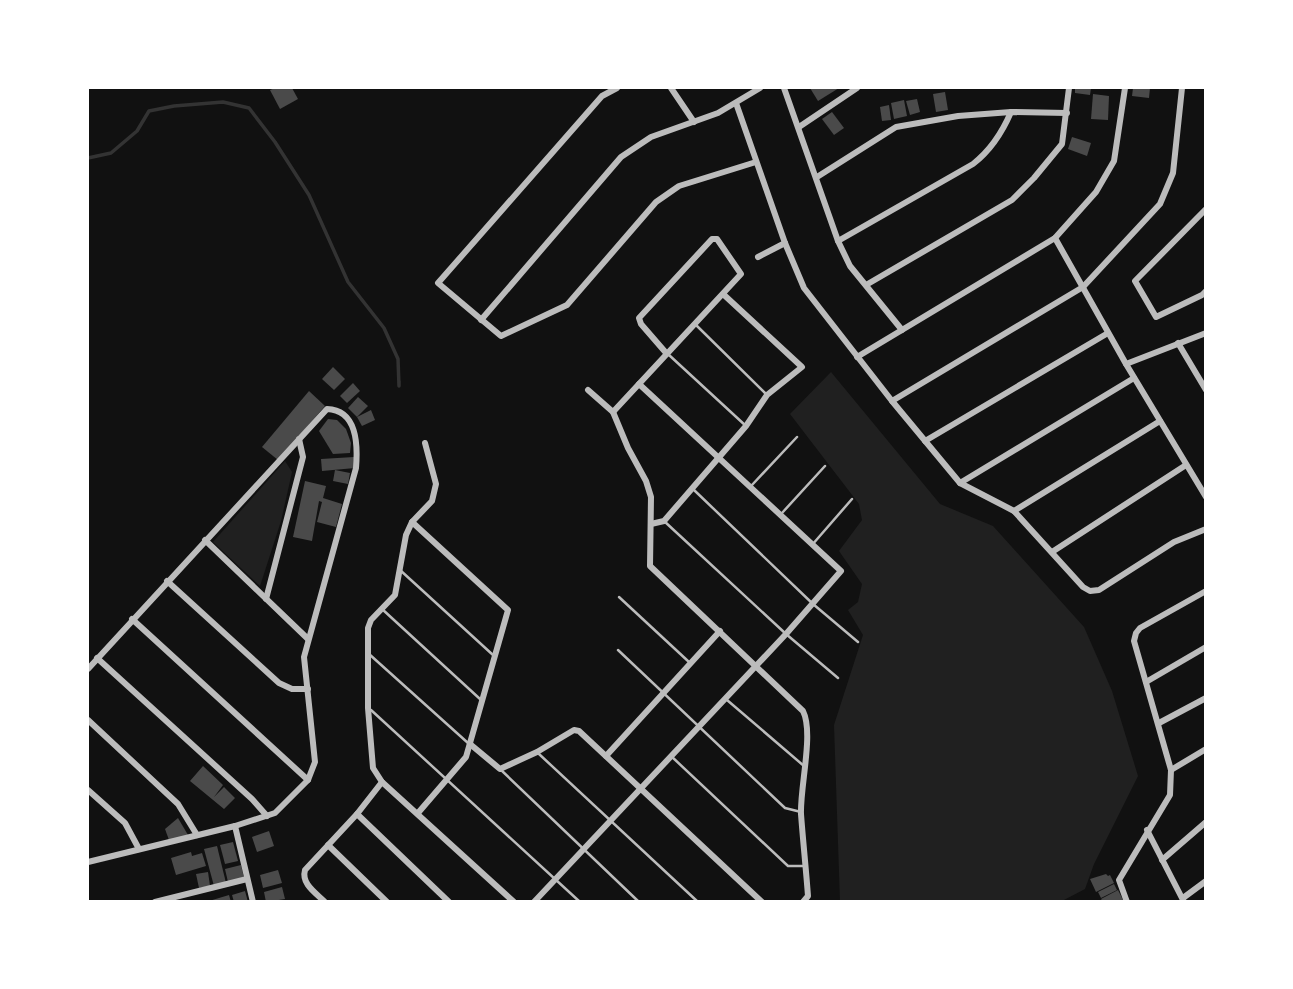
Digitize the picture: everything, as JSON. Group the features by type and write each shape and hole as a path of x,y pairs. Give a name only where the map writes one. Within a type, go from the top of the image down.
{"street":[{"path":"617,88 602,96 438,283 500,336 567,305 656,202 679,186 756,162"},
{"path":"671,88 694,122"},
{"path":"481,320 621,158 651,136 694,122 736,103 760,88"},
{"path":"784,88 838,241 850,266 902,330"},
{"path":"799,127 857,88"},
{"path":"866,285 1012,200 1062,144 1069,88"},
{"path":"857,357 1055,238 1096,192 1114,162 1125,88"},
{"path":"892,401 1083,287 1160,204 1173,173 1182,88"},
{"path":"736,103 785,243 804,288 960,483 1014,511 1083,587 1090,591 1099,590 1174,542 1206,529"},
{"path":"817,177 896,127 958,116 1012,112 1067,113"},
{"path":"838,241 973,164 987,153 1012,112"},
{"path":"1206,209 1135,281 1156,317 1206,291"},
{"path":"613,412 723,294 741,274 715,238 639,318 641,324 667,354"},
{"path":"1055,238 1126,365 1206,497"},
{"path":"758,257 785,243"},
{"path":"651,524 664,521 746,426 768,395 802,367 723,294"},
{"path":"925,441 1108,333"},
{"path":"1126,365 1206,333"},
{"path":"1178,343 1206,390"},
{"path":"960,483 1134,378"},
{"path":"534,901 786,634 841,571 639,384"},
{"path":"588,390 613,412 646,481 651,497 650,566 757,665 806,716 801,812 808,896 803,901"},
{"path":"88,668 327,409 337,409 346,414 354,431 356,468 304,657 315,762 308,779 275,813 235,826 88,862"},
{"path":"1014,511 1160,421"},
{"path":"266,600 303,457 299,439"},
{"path":"425,443 436,484 432,501 412,522 406,535 395,595 371,620 368,628 366,652 373,768 382,782 514,901"},
{"path":"1052,552 1186,465"},
{"path":"412,522 508,610 466,757 418,813"},
{"path":"205,540 308,639"},
{"path":"167,581 279,683 292,689 308,689"},
{"path":"1127,901 1119,880 1170,795 1171,770 1135,641 1136,633 1206,591"},
{"path":"132,619 308,779"},
{"path":"606,756 720,631"},
{"path":"1146,682 1206,647"},
{"path":"97,658 252,799 267,816"},
{"path":"1159,723 1206,698"},
{"path":"88,720 178,804 197,835"},
{"path":"470,744 500,769 537,752 574,730 579,731 762,901"},
{"path":"1171,770 1206,749"},
{"path":"325,901 306,883 303,876 305,870 357,814 382,782"},
{"path":"88,790 125,823 139,849"},
{"path":"357,814 449,901"},
{"path":"1162,860 1206,821"},
{"path":"235,826 253,901"},
{"path":"1147,830 1183,900 1206,881"},
{"path":"328,845 387,901"},
{"path":"155,901 247,879"}],"lane":[{"path":"695,324 768,395"},
{"path":"667,354 746,426"},
{"path":"749,487 797,437"},
{"path":"780,515 824,466"},
{"path":"693,488 813,604 858,642"},
{"path":"812,545 852,499"},
{"path":"664,521 786,634 838,678"},
{"path":"400,570 495,658"},
{"path":"619,597 691,664"},
{"path":"382,609 482,701"},
{"path":"618,650 785,808 801,812"},
{"path":"366,652 470,744"},
{"path":"725,698 804,766"},
{"path":"368,708 580,901"},
{"path":"537,752 698,901"},
{"path":"671,756 788,866 806,866"},
{"path":"500,769 639,901"}],"shaded area":[{"path":"831,372 940,504 993,526 1084,627 1112,691 1138,776 1094,864 1085,889 1062,901 840,901 834,725 863,635 848,610 858,602 862,584 839,551 862,520 859,504 790,414"},
{"path":"285,461 292,472 281,521 260,586 213,542"}],"building":[{"path":"292,88 298,99 280,109 270,90"},
{"path":"810,88 839,88 818,101"},
{"path":"1075,88 1091,88 1090,95 1075,93"},
{"path":"1133,88 1150,88 1149,98 1132,96"},
{"path":"945,92 948,110 936,112 933,94"},
{"path":"1093,94 1109,96 1108,120 1091,119"},
{"path":"917,99 920,112 910,115 906,101"},
{"path":"904,100 907,116 894,119 891,103"},
{"path":"889,105 891,120 882,121 880,107"},
{"path":"832,112 844,128 834,135 822,119"},
{"path":"1072,137 1091,143 1087,156 1068,149"},
{"path":"333,367 345,379 334,390 322,379"},
{"path":"353,383 360,391 347,403 340,396"},
{"path":"309,391 325,406 278,460 262,447"},
{"path":"358,397 368,406 357,417 348,408"},
{"path":"371,410 375,420 362,426 357,417"},
{"path":"328,419 337,420 346,429 351,443 350,453 333,454 319,431"},
{"path":"354,457 355,468 322,471 321,459"},
{"path":"335,470 350,473 348,484 333,481"},
{"path":"305,481 326,486 323,498 342,504 336,527 317,522 322,502 319,501 312,541 293,537"},
{"path":"203,766 223,785 214,797 224,787 235,798 224,809 190,781"},
{"path":"178,818 188,835 169,840 165,829"},
{"path":"269,831 274,846 257,852 252,837"},
{"path":"233,842 238,861 225,864 220,845"},
{"path":"217,846 226,883 214,886 204,849"},
{"path":"191,852 192,856 202,853 206,866 176,875 171,858"},
{"path":"241,865 244,878 228,882 225,869"},
{"path":"278,870 282,883 263,888 260,875"},
{"path":"208,872 210,886 199,888 196,874"},
{"path":"1110,875 1114,883 1096,892 1090,879"},
{"path":"1114,884 1117,890 1101,898 1098,892"},
{"path":"282,887 285,899 266,902 264,892"},
{"path":"1118,890 1124,902 1103,902 1101,899"},
{"path":"245,891 248,902 234,902 232,895"},
{"path":"229,895 231,902 209,902 209,901"}],"waterway":[{"path":"88,158 111,153 137,131 149,111 223,102 249,108 275,142 309,195 348,282 384,328 398,359 399,386 399,381"}]}
